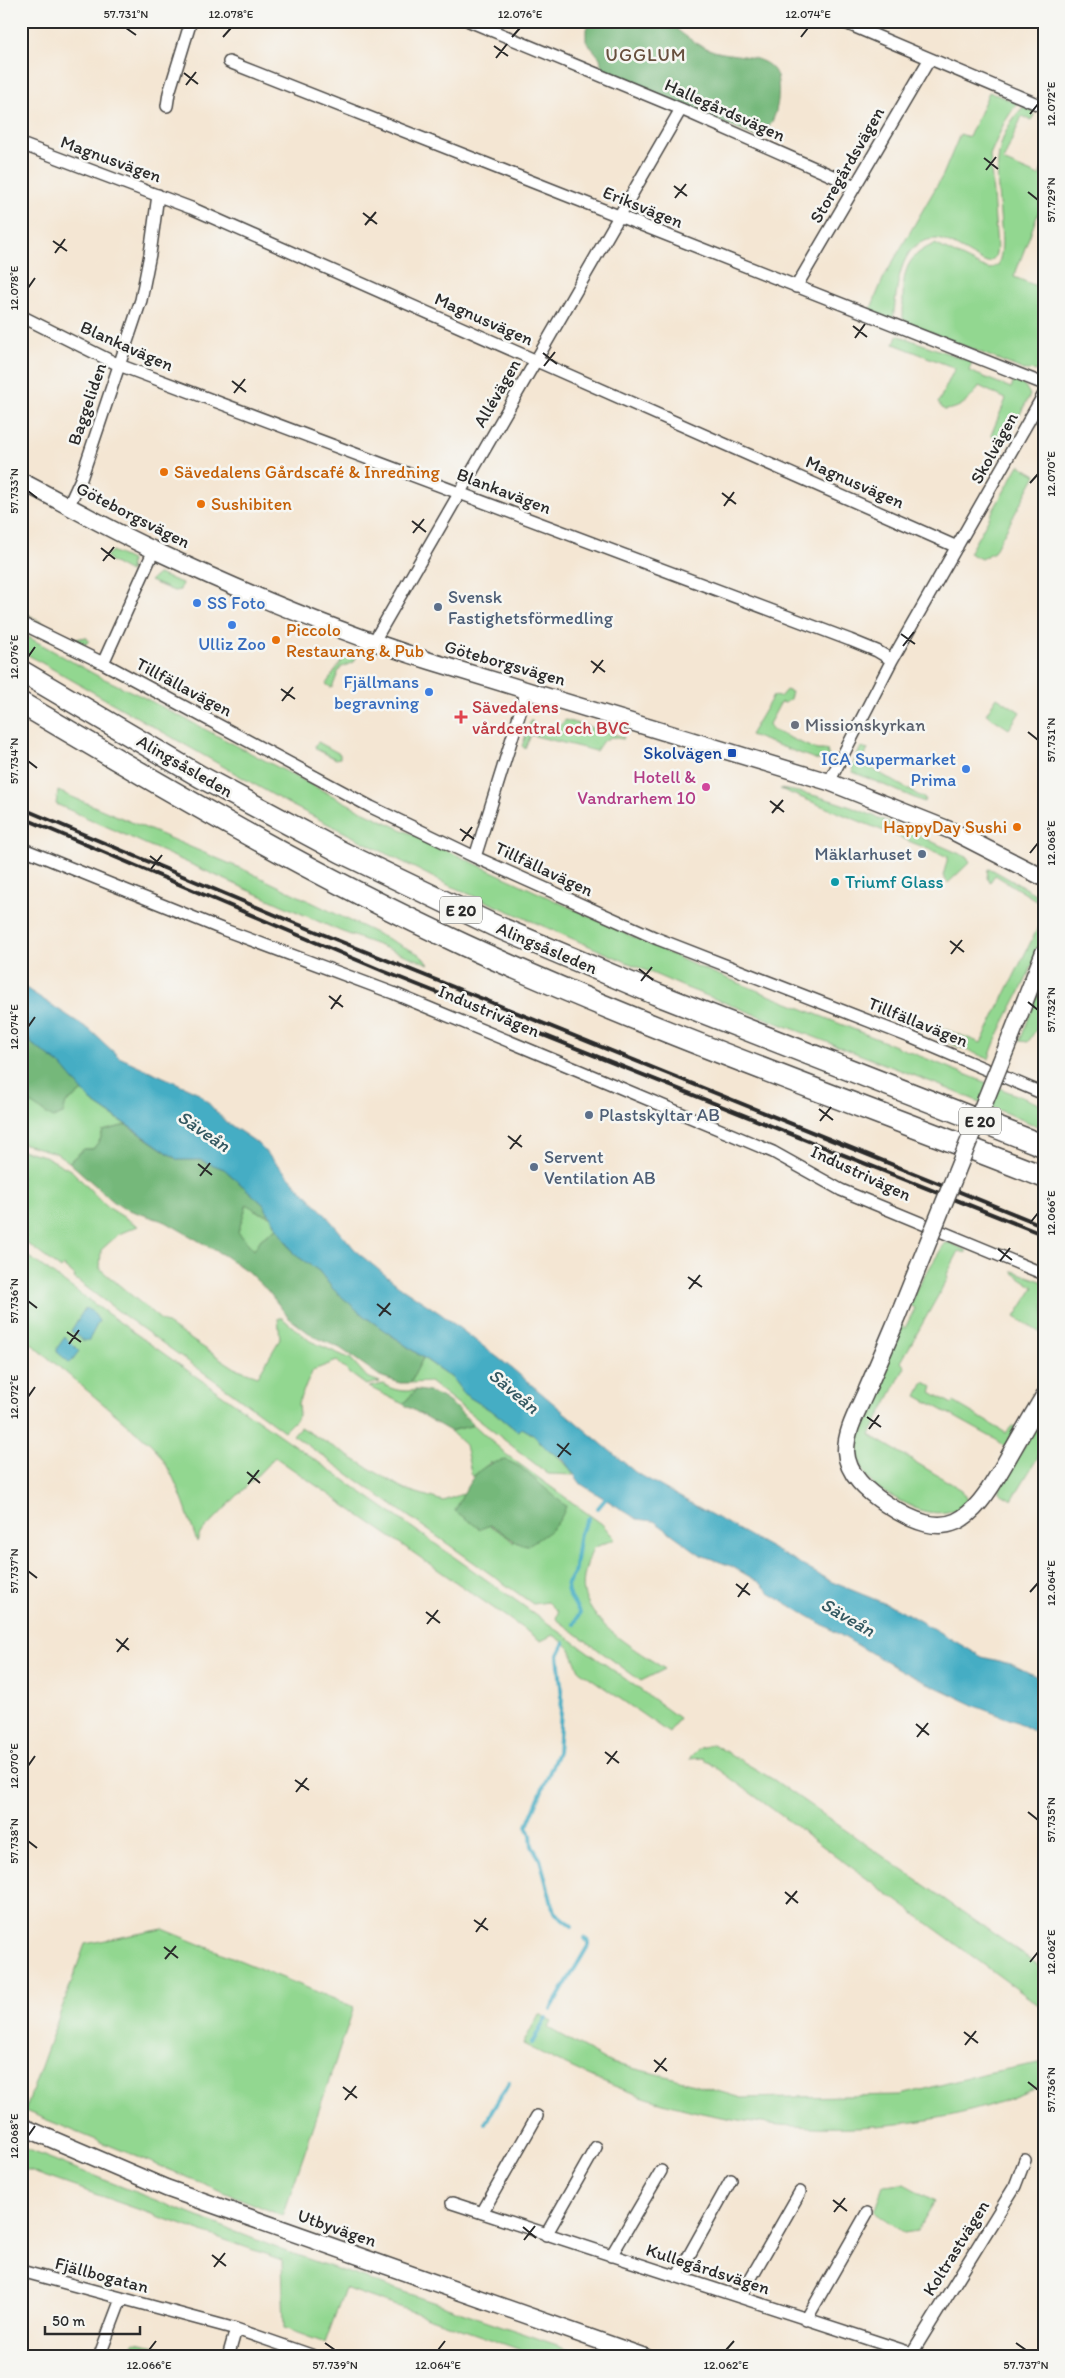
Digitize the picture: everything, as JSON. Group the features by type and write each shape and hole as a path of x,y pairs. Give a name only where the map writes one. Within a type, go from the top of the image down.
{"highway":[{"name":"Alingsåsleden","path":"21,671 210,781 341,852 493,925 656,994 1044,1146"},
{"name":"E 20","path":"21,703 157,783 316,872 465,945 634,1017 1044,1177"}],"street":[{"path":"167,106 169,93 191,21"},
{"name":"Hallegårdsvägen","path":"469,21 681,109 855,186"},
{"path":"841,21 929,60 1044,107"},
{"name":"Storegårdsvägen","path":"796,287 929,60"},
{"name":"Eriksvägen","path":"229,62 1044,384"},
{"name":"Allévägen","path":"373,643 681,109"},
{"name":"Magnusvägen","path":"21,144 158,195 957,547"},
{"name":"Baggeliden","path":"69,505 81,479 141,300 147,274 158,195"},
{"name":"Blankavägen","path":"21,316 119,365 850,640 892,660"},
{"name":"Skolvägen","path":"829,782 892,660 1044,394"},
{"name":"Göteborgsvägen","path":"21,481 154,550 296,613 373,643 829,782 952,830 1044,878"},
{"path":"103,663 154,550"},
{"name":"Tillfällavägen","path":"21,623 103,663 371,807 475,857 658,939 910,1037 1044,1094"},
{"path":"475,857 526,690"},
{"name":"Industrivägen","path":"21,848 222,929 392,993 616,1086 773,1152 841,1190 1044,1274"},
{"path":"1044,952 898,1317 849,1432 846,1453 850,1467 862,1486 874,1496 910,1518 925,1524 939,1526 951,1524 971,1513 988,1494 1044,1396"},
{"path":"482,2213 537,2116"},
{"name":"Utbyvägen","path":"21,2126 175,2191 645,2357"},
{"path":"546,2235 596,2148"},
{"name":"Koltrastvägen","path":"912,2353 1015,2186 1025,2160"},
{"path":"610,2256 661,2171"},
{"path":"677,2277 731,2180"},
{"path":"740,2297 800,2192"},
{"name":"Kullegårdsvägen","path":"452,2203 924,2357"},
{"path":"806,2320 867,2213"},
{"name":"Fjällbogatan","path":"21,2271 236,2329 317,2357"},
{"path":"99,2357 121,2299"},
{"path":"228,2357 236,2329"}],"green space":[{"path":"590,21 670,21 685,36 706,48 755,59 768,64 777,76 778,87 776,111 773,120 764,132 757,137 608,76 602,68 600,58 586,41 586,29"},
{"path":"989,92 1017,103 1004,123 990,155 997,248 995,257 990,262 984,262 940,239 922,242 913,248 901,270 893,320 869,313 883,279 943,175 960,134 969,137"},
{"path":"1023,107 1033,110 1034,116 1031,120 1022,116 1003,161 1039,176 1044,163 1044,198 1014,277 1044,289 1044,367 1042,371 1024,370 915,326 903,319 905,274 908,265 914,257 923,250 935,244 982,267 990,269 998,265 1002,246 997,178 1000,149 1004,135"},
{"path":"897,335 972,362 969,371 1011,388 1015,379 1025,386 1030,395 1005,443 991,435 1006,399 979,386 973,395 960,406 944,410 938,403 955,368 894,344"},
{"path":"1019,465 1036,475 994,552 981,559 969,553"},
{"path":"112,551 131,560 130,572 110,561 106,556"},
{"path":"158,574 182,583 180,590 174,591 150,581"},
{"path":"21,610 70,640 86,637 89,641 86,644 70,642"},
{"path":"21,633 96,675 141,696 362,811 694,965 1044,1106 1044,1129 939,1085 684,987 446,884 287,803 21,651"},
{"path":"347,653 356,657 354,662 340,668 332,688 326,684"},
{"path":"786,690 792,692 790,699 785,703 781,702 769,724 772,730 817,750 827,750 829,758 818,760 750,735 773,696 780,697"},
{"path":"997,697 1020,712 1009,729 986,714"},
{"path":"531,720 539,728 548,731 557,728 565,720 624,737 623,739 611,737 602,742 596,751 531,735 525,749 522,746"},
{"path":"318,742 340,754 340,758 336,759 316,749 315,745"},
{"path":"861,747 868,749 862,763 925,799 924,802 853,772 852,766"},
{"path":"780,789 828,799 852,807 967,857 970,862 948,883 943,876 948,857"},
{"path":"58,791 247,871 419,954 429,964 340,931 56,804"},
{"path":"988,869 1044,899 1044,905 995,875 990,882 987,878"},
{"path":"1044,915 1042,934 1037,952 1022,988 995,1041 989,1059 939,1039 937,1026 981,1043"},
{"path":"1044,978 1044,1017 1028,1042 1020,1041"},
{"path":"21,1032 25,1032 32,1044 61,1065 83,1091 66,1103 63,1114 53,1118 30,1103 21,1104"},
{"path":"83,1091 91,1101 126,1125 103,1131 100,1140 93,1149 84,1149 69,1162 56,1153 21,1143 21,1104 66,1103"},
{"path":"126,1125 178,1160 200,1160 224,1169 263,1204 270,1216 256,1211 247,1204 238,1232 254,1250 261,1239 277,1228 294,1254 319,1271 333,1289 364,1316 423,1358 410,1383 400,1383 380,1376 340,1348 313,1336 289,1318 268,1291 247,1271 166,1222 123,1208 69,1162 84,1149 93,1149 100,1140 103,1131"},
{"path":"21,1150 45,1156 72,1171 106,1206 138,1226 119,1234 101,1250 100,1269 161,1320 235,1368 258,1376 280,1339 278,1318 282,1318 310,1341 351,1359 367,1377 380,1382 366,1385 337,1361 313,1370 298,1403 299,1416 284,1431 100,1298 74,1278 75,1276 63,1266 61,1269 21,1239"},
{"path":"247,1203 256,1211 270,1216 277,1228 261,1239 254,1251 238,1232"},
{"path":"945,1243 950,1243 966,1250 966,1253 959,1251 947,1274 948,1278 901,1362 905,1367 870,1435 962,1490 968,1503 948,1512 933,1513 918,1509 889,1495 873,1484 867,1477 858,1456 858,1441 866,1408 900,1325 905,1328 915,1308 910,1305 917,1288"},
{"path":"21,1251 185,1369 516,1600 679,1718 669,1733 579,1670 568,1647 553,1635 541,1641 275,1457 200,1534 197,1542 184,1503 173,1478 160,1455 151,1444 21,1335","holes":["85,1309 99,1321 71,1331"]},
{"path":"1013,1271 1044,1282 1044,1335 1015,1317 1034,1287 1013,1273"},
{"path":"423,1358 452,1378 464,1394 495,1413 517,1431 522,1428 536,1437 558,1456 575,1475 548,1474 430,1382 410,1383"},
{"path":"924,1382 933,1387 931,1392 952,1404 954,1402 1006,1433 1012,1426 1016,1428 1006,1446 1004,1447 1000,1442 917,1396"},
{"path":"383,1384 399,1390 416,1390 403,1404 369,1387"},
{"path":"416,1390 434,1394 448,1401 474,1425 450,1431 403,1404"},
{"path":"1044,1413 1044,1447 1012,1500 1000,1493 1000,1488"},
{"path":"474,1425 507,1455 602,1524 615,1539 593,1548 584,1576 584,1593 596,1616 606,1627 630,1646 665,1669 641,1681 556,1619 558,1612 548,1602 533,1604 293,1435 300,1427 404,1489 443,1501 465,1493 455,1511 494,1528 514,1543 491,1462 472,1477 465,1445 450,1431"},
{"path":"506,1460 520,1467 566,1506 559,1520 550,1530 526,1546 516,1542 491,1525 480,1529 455,1511 468,1484 479,1471 495,1462"},
{"path":"713,1744 774,1780 1044,1969 1044,2009 703,1758 689,1759 700,1748"},
{"path":"163,1929 354,2007 283,2216 25,2111 85,1944"},
{"path":"539,2014 552,2021 548,2028 611,2063 673,2078 741,2098 901,2095 987,2073 1044,2062 1044,2084 998,2103 949,2116 898,2124 846,2127 793,2126 742,2120 691,2111 644,2097 583,2073 523,2044"},
{"path":"21,2147 282,2250 592,2357 541,2357 345,2288 325,2343 284,2328 282,2260 21,2168"},
{"path":"904,2184 935,2201 917,2231 904,2233 874,2212 883,2186"},
{"path":"135,2342 176,2350 187,2357 125,2357"}],"water":[{"name":"Säveån","path":"21,985 90,1030 119,1057 199,1093 226,1122 256,1142 324,1213 358,1253 399,1286 441,1314 514,1370 635,1472 832,1582 901,1610 982,1657 1011,1664 1044,1680 1044,1737 1017,1722 980,1708 902,1671 772,1595 759,1582 731,1566 701,1555 654,1521 637,1519 581,1484 562,1458 549,1451 531,1433 522,1428 517,1431 495,1413 464,1394 452,1378 364,1316 333,1289 319,1271 294,1254 263,1204 224,1169 200,1160 178,1160 91,1101 61,1065 32,1044 26,1032 21,1032"},
{"path":"85,1308 93,1312 99,1321 89,1340 84,1341 71,1331"},
{"path":"65,1337 79,1351 70,1363 57,1352 57,1348"}],"waterway":[{"path":"598,1508 608,1496"},
{"path":"574,1624 580,1613 568,1593 567,1585 574,1574 580,1533 589,1518"},
{"path":"564,1643 558,1655 562,1697 558,1752 527,1826 531,1835 532,1846 540,1859 554,1912 572,1926"},
{"path":"551,2009 588,1946 585,1938"},
{"path":"532,2043 546,2018"},
{"path":"485,2123 509,2082"}],"railway":[{"path":"21,808 285,919 1044,1226"},
{"path":"21,817 383,971 1044,1235"}],"place":[{"name":"Sävedalens Gårdscafé & Inredning","path":"164,472"},
{"name":"Sushibiten","path":"201,504"},
{"name":"SS Foto","path":"197,603"},
{"name":"Svensk Fastighetsförmedling","path":"438,607"},
{"name":"Ulliz Zoo","path":"232,625"},
{"name":"Piccolo Restaurang & Pub","path":"276,640"},
{"name":"Fjällmans begravning","path":"429,692"},
{"name":"Sävedalens vårdcentral och BVC","path":"461,717"},
{"name":"Missionskyrkan","path":"795,725"},
{"name":"Skolvägen","path":"732,753"},
{"name":"ICA Supermarket Prima","path":"966,769"},
{"name":"Hotell & Vandrarhem 10","path":"706,787"},
{"name":"HappyDay Sushi","path":"1017,827"},
{"name":"Mäklarhuset","path":"922,854"},
{"name":"Triumf Glass","path":"835,882"},
{"name":"Plastskyltar AB","path":"589,1115"},
{"name":"Servent Ventilation AB","path":"534,1167"}],"district":[{"name":"UGGLUM","path":"646,54"}]}
